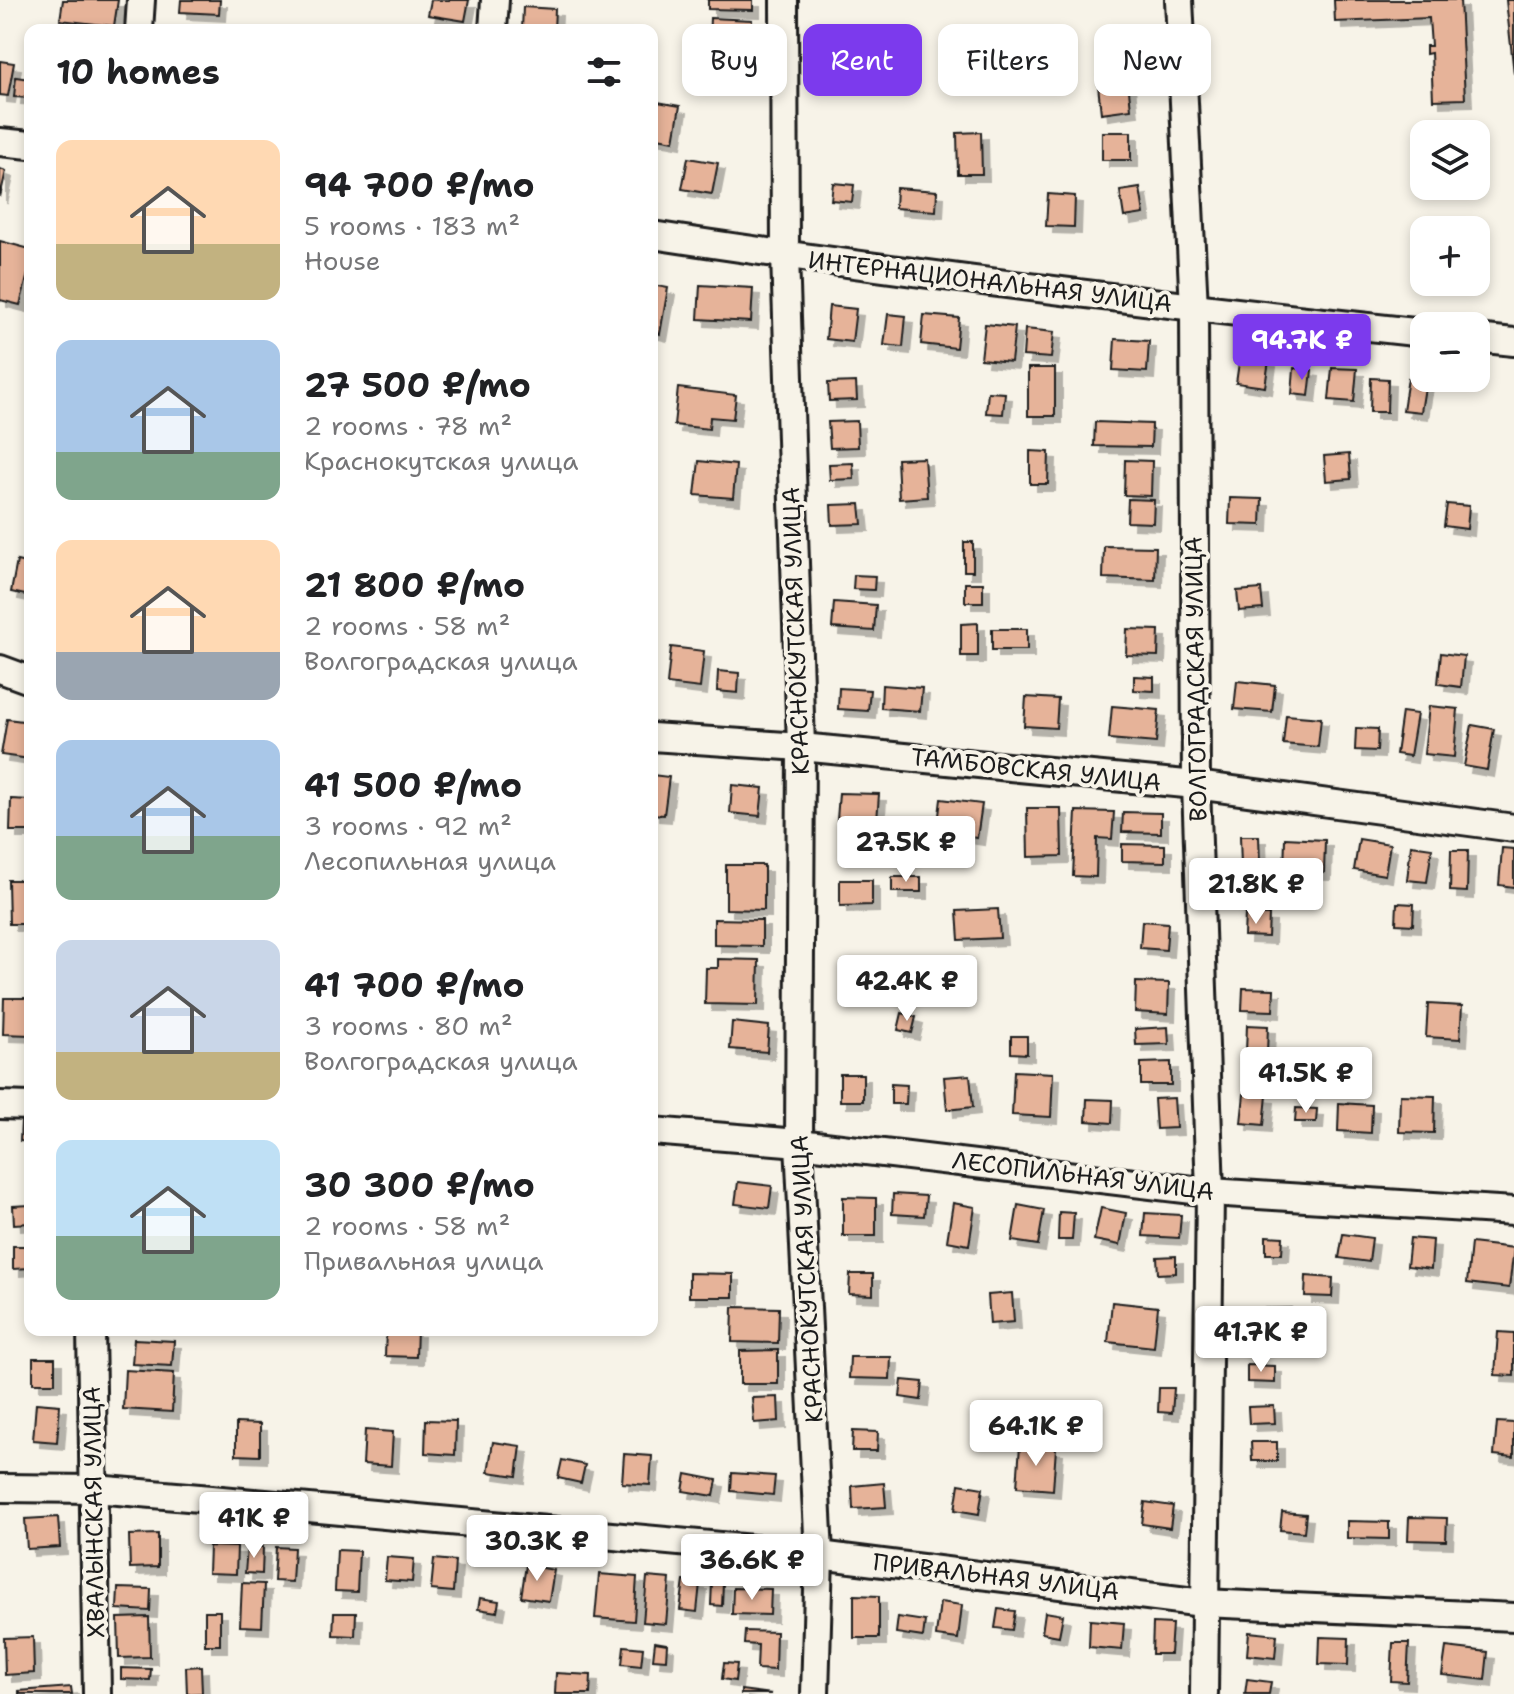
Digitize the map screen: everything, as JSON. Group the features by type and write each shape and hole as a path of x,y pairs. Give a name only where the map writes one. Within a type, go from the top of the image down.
{"street":[{"path":"139,24 141,0"},
{"path":"493,24 495,0"},
{"name":"КРАСНОКУТСКАЯ УЛИЦА","path":"784,0 785,255 801,747 799,1143 819,1555 815,1694"},
{"name":"ВОЛГОГРАДСКАЯ УЛИЦА","path":"1179,0 1194,308 1196,785 1210,1192 1204,1694"},
{"path":"0,142 24,144"},
{"name":"ИНТЕРНАЦИОНАЛЬНАЯ УЛИЦА","path":"658,236 1194,308 1410,331"},
{"path":"1490,339 1514,342"},
{"path":"0,669 24,678"},
{"name":"ТАМБОВСКАЯ УЛИЦА","path":"658,737 801,747 1196,785 1514,828"},
{"path":"0,1105 24,1106"},
{"name":"ЛЕСОПИЛЬНАЯ УЛИЦА","path":"658,1131 799,1143 1210,1192 1514,1211"},
{"name":"ХВАЛЫНСКАЯ УЛИЦА","path":"91,1336 97,1694"},
{"name":"ПРИВАЛЬНАЯ УЛИЦА","path":"0,1488 95,1489 819,1555 1203,1603 1514,1617"}],"building":[{"path":"63,0 118,0 114,24 60,20"},
{"path":"181,0 220,0 219,14 180,12"},
{"path":"431,0 469,0 465,21 428,15"},
{"path":"708,0 753,0 753,10 708,9"},
{"path":"1334,0 1460,0 1465,99 1433,100 1431,53 1426,54 1426,46 1431,46 1429,18 1335,22"},
{"path":"1506,0 1514,0 1514,74"},
{"path":"523,7 555,9 554,24 522,24"},
{"path":"710,18 752,20 752,24 710,24"},
{"path":"0,61 14,63 8,96 0,95"},
{"path":"16,77 24,78 24,98 14,97"},
{"path":"1099,96 1130,96 1131,109 1101,113"},
{"path":"658,102 680,106 674,141 658,138"},
{"path":"981,132 982,174 958,174 957,133"},
{"path":"1102,132 1131,132 1131,160 1102,160"},
{"path":"688,158 718,163 712,194 682,189"},
{"path":"0,169 6,171 0,197"},
{"path":"833,183 854,185 852,202 831,200"},
{"path":"896,188 937,191 936,211 895,208"},
{"path":"1140,188 1144,214 1124,217 1120,191"},
{"path":"1048,194 1075,196 1074,227 1046,226"},
{"path":"0,241 24,247 24,289 20,305 0,300"},
{"path":"700,285 753,288 751,322 698,319"},
{"path":"658,286 668,288 658,334"},
{"path":"829,306 856,309 852,342 826,339"},
{"path":"888,314 906,316 903,347 884,345"},
{"path":"924,315 959,318 956,348 921,344"},
{"path":"985,324 1015,327 1011,362 981,359"},
{"path":"1025,329 1054,332 1051,358 1023,356"},
{"path":"1115,339 1149,341 1147,372 1113,370"},
{"path":"1240,356 1269,360 1265,387 1236,383"},
{"path":"1028,368 1055,368 1055,416 1028,416"},
{"path":"1294,368 1312,370 1309,396 1292,394"},
{"path":"1332,368 1357,369 1354,402 1329,400"},
{"path":"1371,378 1388,379 1387,412 1370,412"},
{"path":"1410,378 1410,392 1424,392 1421,412 1403,410"},
{"path":"856,382 857,400 829,401 828,383"},
{"path":"678,388 736,395 733,419 710,417 709,429 674,425"},
{"path":"988,392 1005,393 1003,414 986,413"},
{"path":"857,421 858,447 830,448 828,422"},
{"path":"1095,422 1152,424 1151,447 1094,446"},
{"path":"1030,451 1049,452 1048,484 1030,484"},
{"path":"1349,454 1351,479 1326,481 1324,456"},
{"path":"924,458 927,497 899,499 897,459"},
{"path":"1125,460 1152,461 1151,496 1124,495"},
{"path":"699,461 736,465 733,498 695,495"},
{"path":"853,463 854,479 830,480 829,464"},
{"path":"1230,498 1262,499 1261,525 1229,524"},
{"path":"1128,499 1154,500 1153,523 1127,522"},
{"path":"860,504 862,524 832,525 831,505"},
{"path":"1447,504 1469,506 1467,529 1444,526"},
{"path":"964,542 973,542 973,571 964,571"},
{"path":"1104,546 1156,547 1155,580 1103,578"},
{"path":"17,561 24,563 24,595 11,592"},
{"path":"854,575 875,576 874,590 853,589"},
{"path":"965,583 983,583 983,602 965,602"},
{"path":"1261,589 1263,609 1239,611 1237,591"},
{"path":"834,602 876,605 874,631 832,628"},
{"path":"978,623 978,656 961,656 961,624"},
{"path":"992,629 1027,629 1027,650 992,650"},
{"path":"1127,629 1159,630 1158,656 1126,655"},
{"path":"671,647 704,651 700,688 667,684"},
{"path":"1441,653 1464,656 1461,687 1438,684"},
{"path":"718,671 739,673 738,693 717,691"},
{"path":"1134,676 1154,677 1154,691 1134,690"},
{"path":"1237,681 1275,685 1272,712 1234,709"},
{"path":"882,685 922,688 920,711 881,708"},
{"path":"839,688 870,690 868,711 838,709"},
{"path":"1026,697 1058,699 1056,728 1024,726"},
{"path":"1112,706 1159,710 1156,743 1109,739"},
{"path":"1429,706 1458,709 1454,757 1424,754"},
{"path":"1402,712 1417,714 1410,756 1396,754"},
{"path":"1286,715 1321,718 1318,747 1283,744"},
{"path":"7,719 24,721 24,758 1,755"},
{"path":"1472,725 1494,729 1487,770 1464,766"},
{"path":"1356,728 1378,729 1377,751 1355,750"},
{"path":"658,776 669,777 664,815 658,814"},
{"path":"732,785 763,788 760,816 730,813"},
{"path":"839,793 879,794 877,821 837,820"},
{"path":"11,799 24,800 24,831 10,831"},
{"path":"941,799 982,804 977,838 937,832"},
{"path":"1027,808 1061,808 1062,856 1028,857"},
{"path":"1076,811 1114,812 1112,839 1097,838 1096,877 1073,876"},
{"path":"1123,812 1161,813 1161,833 1122,832"},
{"path":"1240,836 1259,836 1260,865 1241,866"},
{"path":"1285,838 1325,840 1324,873 1284,872"},
{"path":"1359,839 1390,844 1385,875 1354,870"},
{"path":"1122,844 1165,845 1165,862 1122,861"},
{"path":"1411,845 1432,848 1427,882 1407,880"},
{"path":"1502,848 1514,849 1514,887 1499,885"},
{"path":"1451,850 1468,850 1467,892 1450,891"},
{"path":"726,865 764,865 764,910 726,909"},
{"path":"892,877 921,877 921,892 892,892"},
{"path":"8,880 24,880 24,924 9,924"},
{"path":"840,880 872,880 872,905 840,906"},
{"path":"1397,903 1414,904 1413,925 1396,924"},
{"path":"998,909 1000,938 959,940 957,911"},
{"path":"1245,914 1269,915 1268,937 1244,936"},
{"path":"714,919 762,920 762,946 714,945"},
{"path":"1142,921 1168,923 1166,950 1140,948"},
{"path":"718,959 759,960 758,1005 705,1004 706,968 718,968"},
{"path":"1136,982 1169,983 1168,1014 1135,1012"},
{"path":"1243,988 1274,989 1273,1011 1242,1010"},
{"path":"4,998 24,998 24,1035 3,1034"},
{"path":"1428,1004 1462,1006 1460,1039 1426,1037"},
{"path":"902,1013 916,1017 912,1033 898,1030"},
{"path":"732,1022 769,1026 767,1052 730,1049"},
{"path":"1247,1025 1268,1026 1267,1053 1246,1052"},
{"path":"1168,1027 1169,1044 1136,1045 1135,1029"},
{"path":"1011,1036 1027,1036 1027,1054 1011,1053"},
{"path":"1171,1062 1171,1085 1141,1085 1141,1063"},
{"path":"1014,1071 1053,1073 1051,1117 1012,1115"},
{"path":"840,1074 863,1074 863,1101 840,1101"},
{"path":"970,1075 973,1107 947,1110 944,1077"},
{"path":"891,1084 907,1085 906,1104 891,1104"},
{"path":"1244,1094 1267,1096 1264,1125 1241,1123"},
{"path":"1400,1095 1435,1096 1434,1133 1399,1132"},
{"path":"1174,1098 1176,1128 1156,1129 1154,1099"},
{"path":"1087,1099 1113,1100 1112,1123 1086,1121"},
{"path":"1339,1103 1372,1105 1371,1133 1338,1131"},
{"path":"1296,1108 1317,1109 1316,1122 1295,1122"},
{"path":"21,1121 24,1121 24,1141 20,1141"},
{"path":"738,1182 772,1186 769,1208 735,1204"},
{"path":"893,1194 926,1196 924,1216 892,1214"},
{"path":"843,1197 876,1198 876,1236 843,1236"},
{"path":"953,1203 975,1207 969,1245 947,1241"},
{"path":"24,1205 24,1223 14,1224 13,1206"},
{"path":"1018,1205 1044,1210 1038,1245 1012,1241"},
{"path":"1101,1208 1126,1213 1120,1245 1094,1240"},
{"path":"1059,1212 1074,1213 1072,1240 1058,1240"},
{"path":"1145,1213 1181,1215 1179,1238 1143,1236"},
{"path":"1343,1234 1372,1238 1369,1262 1339,1258"},
{"path":"1266,1236 1283,1237 1282,1254 1266,1254"},
{"path":"1410,1238 1433,1240 1431,1269 1407,1266"},
{"path":"1471,1243 1514,1248 1509,1288 1467,1283"},
{"path":"13,1246 24,1246 24,1268 13,1269"},
{"path":"1176,1256 1176,1273 1158,1274 1157,1257"},
{"path":"689,1273 733,1274 733,1297 689,1297"},
{"path":"850,1274 873,1274 873,1295 849,1294"},
{"path":"1306,1276 1333,1278 1332,1297 1305,1296"},
{"path":"1012,1293 1014,1322 990,1324 988,1295"},
{"path":"1112,1302 1158,1307 1154,1347 1108,1342"},
{"path":"733,1307 779,1308 778,1343 732,1342"},
{"path":"1291,1308 1293,1338 1251,1340 1249,1309"},
{"path":"1498,1332 1514,1333 1514,1376 1495,1375"},
{"path":"386,1336 417,1336 416,1357 385,1356"},
{"path":"134,1339 174,1341 172,1366 132,1364"},
{"path":"778,1350 778,1384 740,1384 740,1351"},
{"path":"850,1357 891,1357 890,1379 849,1378"},
{"path":"33,1358 55,1358 55,1383 33,1383"},
{"path":"1247,1365 1275,1366 1275,1383 1247,1382"},
{"path":"125,1370 174,1373 172,1412 123,1409"},
{"path":"902,1380 923,1382 921,1400 900,1397"},
{"path":"1159,1388 1174,1388 1172,1413 1158,1412"},
{"path":"778,1397 779,1421 754,1423 752,1398"},
{"path":"36,1403 60,1405 57,1442 33,1440"},
{"path":"1274,1406 1275,1423 1249,1424 1248,1407"},
{"path":"426,1420 456,1421 455,1455 425,1453"},
{"path":"1497,1422 1514,1423 1514,1457 1494,1455"},
{"path":"236,1423 260,1424 260,1456 236,1455"},
{"path":"365,1430 393,1432 391,1466 363,1464"},
{"path":"853,1431 878,1432 877,1451 852,1451"},
{"path":"493,1442 521,1446 517,1476 488,1472"},
{"path":"1251,1442 1277,1442 1277,1461 1252,1461"},
{"path":"1020,1445 1056,1448 1053,1490 1017,1487"},
{"path":"624,1454 652,1456 650,1485 622,1483"},
{"path":"562,1460 585,1465 581,1483 558,1478"},
{"path":"732,1473 775,1476 773,1495 731,1491"},
{"path":"686,1474 717,1480 714,1496 683,1491"},
{"path":"884,1483 886,1507 853,1509 852,1486"},
{"path":"959,1484 983,1488 979,1514 955,1510"},
{"path":"1145,1502 1173,1506 1170,1528 1142,1524"},
{"path":"1282,1512 1306,1514 1304,1532 1280,1530"},
{"path":"58,1517 60,1547 27,1549 25,1519"},
{"path":"1409,1517 1447,1518 1446,1541 1408,1540"},
{"path":"1347,1521 1389,1522 1389,1539 1347,1538"},
{"path":"158,1534 158,1567 130,1568 129,1535"},
{"path":"209,1546 237,1547 236,1574 208,1573"},
{"path":"247,1546 263,1547 262,1574 245,1573"},
{"path":"276,1547 294,1548 292,1582 274,1581"},
{"path":"337,1550 359,1551 357,1592 335,1591"},
{"path":"387,1557 414,1559 412,1582 385,1580"},
{"path":"434,1559 455,1561 453,1592 431,1590"},
{"path":"526,1565 554,1570 549,1601 521,1597"},
{"path":"599,1574 637,1577 634,1621 595,1618"},
{"path":"647,1577 670,1579 666,1624 643,1622"},
{"path":"684,1581 700,1583 697,1612 680,1610"},
{"path":"712,1582 723,1583 722,1606 711,1605"},
{"path":"242,1583 264,1584 262,1627 240,1626"},
{"path":"118,1588 151,1589 150,1611 117,1609"},
{"path":"733,1588 771,1589 770,1615 732,1614"},
{"path":"854,1595 879,1596 879,1638 854,1638"},
{"path":"480,1598 499,1601 497,1612 478,1609"},
{"path":"940,1602 962,1605 958,1639 936,1636"},
{"path":"998,1609 1015,1611 1012,1630 995,1628"},
{"path":"205,1611 220,1611 220,1645 205,1645"},
{"path":"1045,1612 1063,1615 1059,1636 1042,1633"},
{"path":"334,1613 356,1613 355,1636 333,1635"},
{"path":"149,1617 150,1657 119,1658 118,1618"},
{"path":"898,1617 925,1621 923,1637 896,1633"},
{"path":"1090,1620 1124,1623 1122,1650 1089,1647"},
{"path":"1153,1623 1172,1624 1170,1654 1152,1654"},
{"path":"745,1631 776,1632 775,1670 757,1669 758,1645 744,1644"},
{"path":"1249,1632 1277,1635 1275,1658 1247,1655"},
{"path":"33,1637 34,1673 5,1675 4,1638"},
{"path":"1320,1637 1349,1638 1348,1665 1319,1664"},
{"path":"655,1642 667,1644 666,1660 653,1659"},
{"path":"1393,1643 1409,1643 1407,1682 1391,1681"},
{"path":"624,1646 643,1648 641,1666 622,1664"},
{"path":"1446,1647 1488,1652 1485,1680 1442,1675"},
{"path":"724,1663 737,1664 735,1681 722,1679"},
{"path":"201,1666 202,1693 187,1694 186,1667"},
{"path":"121,1668 151,1669 150,1680 121,1679"},
{"path":"556,1673 591,1675 590,1694 555,1694"},
{"path":"1247,1679 1271,1682 1269,1694 1245,1694"},
{"path":"71,1687 72,1694 19,1694 19,1691"},
{"path":"741,1690 772,1694 741,1694"}]}
